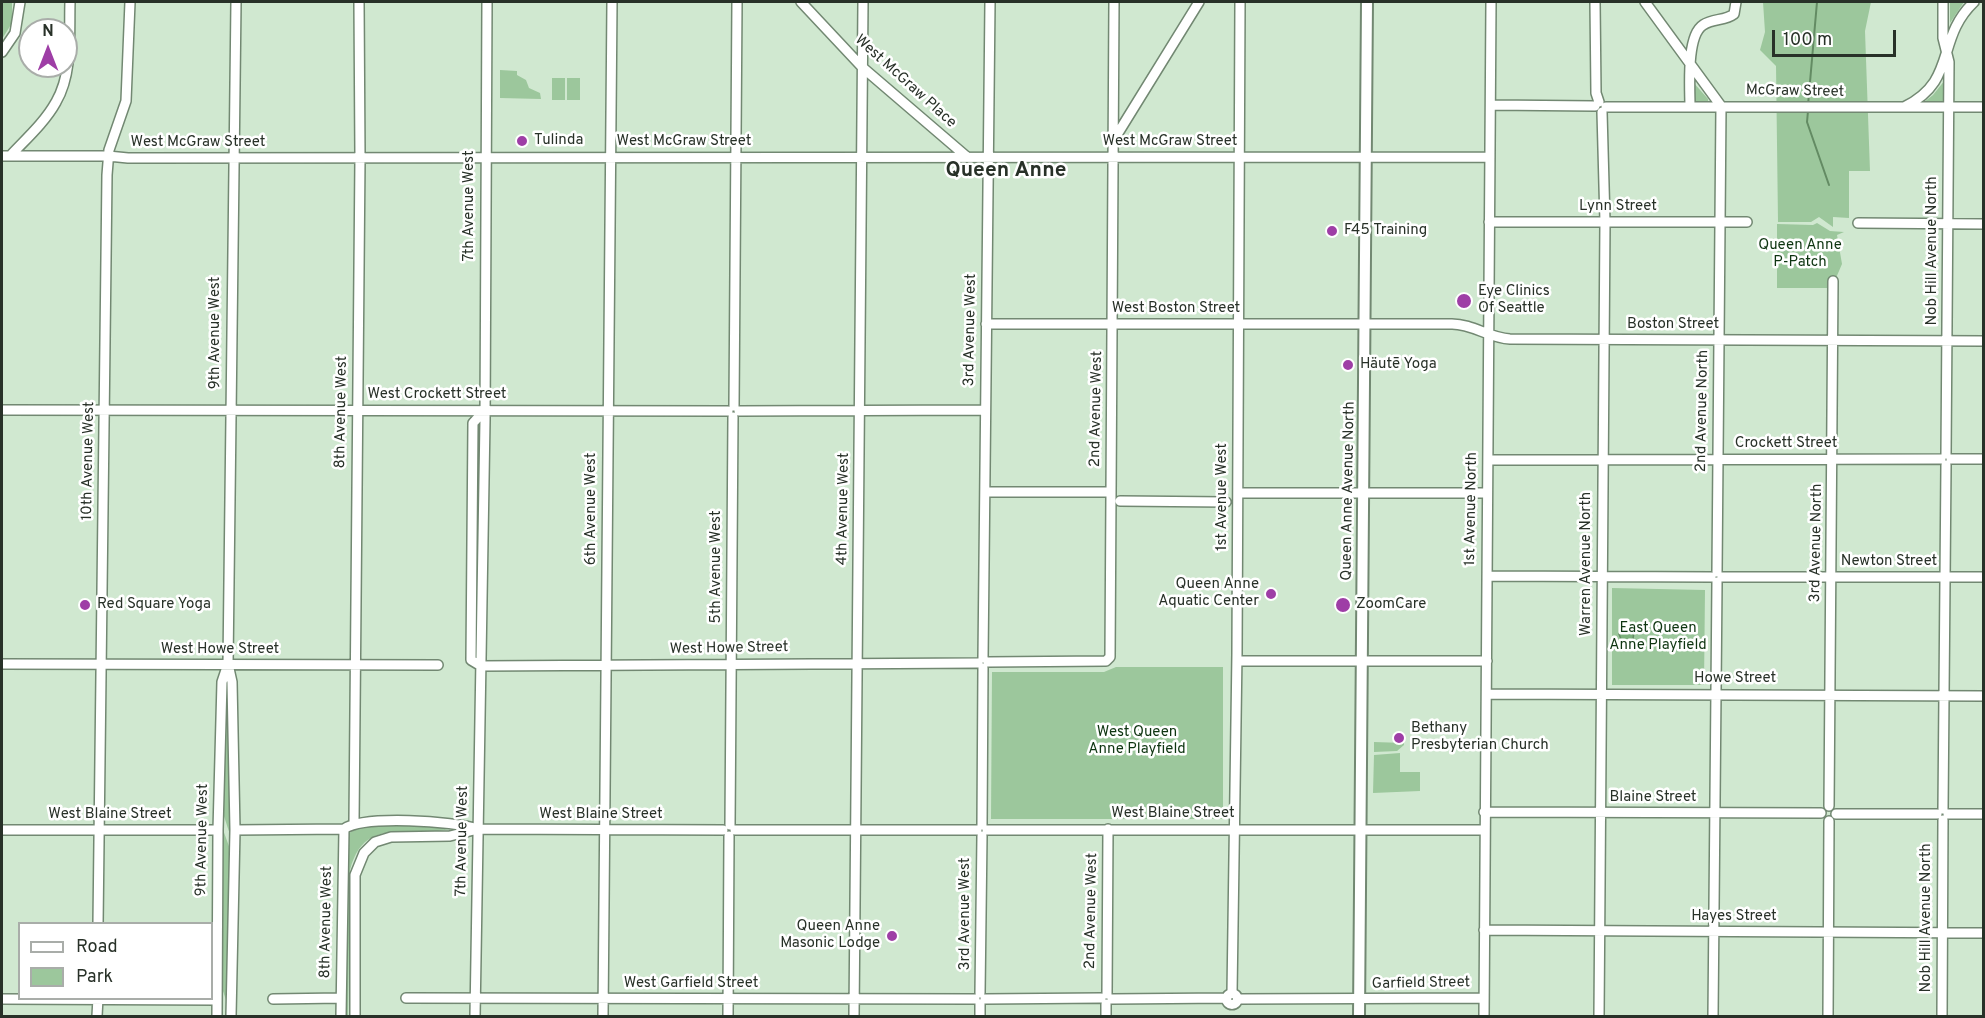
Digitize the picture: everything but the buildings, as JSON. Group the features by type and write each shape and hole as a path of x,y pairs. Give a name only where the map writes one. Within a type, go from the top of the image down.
{"main road":[{"name":"Queen Anne Avenue North","path":"1359,1017 1367,2"}],"street":[{"path":"2,52 15,33 20,2"},
{"path":"6,155 56,102 65,81 70,2"},
{"name":"10th Avenue West","path":"98,922 108,156 126,100 130,2"},
{"name":"9th Avenue West","path":"231,1017 235,830 232,682 228,664 236,2"},
{"name":"8th Avenue West","path":"354,822 360,158 359,2"},
{"name":"7th Avenue West","path":"475,1017 481,666 471,660 473,423 485,410 487,2"},
{"name":"6th Avenue West","path":"603,1017 612,2"},
{"name":"5th Avenue West","path":"728,1017 737,2"},
{"name":"West McGraw Place","path":"801,2 862,67 967,157"},
{"name":"4th Avenue West","path":"854,1017 863,2"},
{"name":"3rd Avenue West","path":"980,1017 984,410 990,2"},
{"path":"1114,2 1115,157"},
{"path":"1114,140 1199,2"},
{"name":"1st Avenue West","path":"1232,1017 1237,661 1240,2"},
{"name":"1st Avenue North","path":"1484,1017 1491,2"},
{"name":"Warren Avenue North","path":"1595,2 1596,93 1600,107 1605,222 1599,1017"},
{"path":"1645,2 1721,106"},
{"path":"1690,107 1690,64 1695,38 1702,25 1728,18 1734,14 1736,2"},
{"name":"Nob Hill Avenue North","path":"1942,1017 1949,62 1943,2"},
{"name":"Nob Hill Avenue North","path":"1902,108 1925,94 1938,80 1946,49 1956,25 1974,2"},
{"name":"McGraw Street","path":"1491,105 1983,107"},
{"name":"2nd Avenue North","path":"1713,1017 1721,106"},
{"name":"West McGraw Street","path":"6,155 128,158 1366,157"},
{"path":"46,160 93,160 108,156"},
{"name":"2nd Avenue West","path":"1108,661 1111,652 1115,157"},
{"path":"1366,157 1490,157"},
{"name":"Lynn Street","path":"1490,222 1748,222"},
{"path":"1858,223 1983,224"},
{"name":"3rd Avenue North","path":"1828,1017 1833,280"},
{"name":"West Boston Street","path":"986,324 1365,324"},
{"name":"Boston Street","path":"1365,324 1460,324 1510,339 1983,341"},
{"name":"West Crockett Street","path":"2,410 984,410"},
{"name":"Crockett Street","path":"1488,459 1983,459"},
{"path":"984,492 1111,492"},
{"path":"1238,493 1487,493"},
{"path":"1120,501 1226,502"},
{"name":"Newton Street","path":"1487,576 1983,577"},
{"name":"West Howe Street","path":"481,666 1108,661"},
{"path":"1237,661 1487,662"},
{"name":"West Howe Street","path":"2,664 438,665"},
{"name":"9th Avenue West","path":"217,1017 222,682 228,664"},
{"name":"Howe Street","path":"1487,694 1983,696"},
{"name":"Blaine Street","path":"1484,812 1821,813 1822,809 1831,814"},
{"path":"1831,814 1983,814"},
{"path":"235,830 344,829 354,822"},
{"name":"West Blaine Street","path":"354,822 458,823 478,829"},
{"name":"8th Avenue West","path":"341,1017 344,829"},
{"name":"West Blaine Street","path":"364,853 375,842 391,837 450,836 478,829 1360,830"},
{"name":"2nd Avenue West","path":"1106,1017 1108,829"},
{"name":"West Blaine Street","path":"2,830 218,830"},
{"path":"1360,830 1484,830"},
{"name":"8th Avenue West","path":"355,1017 355,875 364,853"},
{"name":"Hayes Street","path":"1484,930 1983,933"},
{"path":"273,999 341,998"},
{"name":"West Garfield Street","path":"406,998 1359,999"},
{"name":"Garfield Street","path":"1359,999 1483,998"},
{"path":"2,999 18,999"},
{"path":"98,1000 98,1017"},
{"path":"213,1000 217,1000"}],"green space":[{"path":"2,2 12,2 12,23 2,39"},
{"path":"1763,2 1871,2 1865,31 1870,171 1849,171 1849,218 1833,217 1833,227 1819,217 1811,222 1778,222 1776,66 1760,50 1765,32"},
{"path":"1950,2 1964,2 1950,23"},
{"path":"500,70 517,71 517,75 526,80 529,88 540,93 541,99 500,98"},
{"path":"552,78 565,78 565,100 552,100"},
{"path":"567,78 580,78 580,100 567,100"},
{"path":"1945,80 1944,105 1919,106 1933,95"},
{"path":"1693,82 1708,99 1708,101 1693,102"},
{"name":"Queen Anne P-Patch","path":"1817,223 1830,231 1844,232 1837,235 1842,264 1836,278 1828,281 1828,288 1777,288 1777,224 1813,225"},
{"name":"East Queen Anne Playfield","path":"1612,588 1705,590 1704,685 1612,685"},
{"name":"West Queen Anne Playfield","path":"1116,667 1223,667 1223,819 991,819 992,672 1104,672"},
{"path":"227,678 231,697 231,838 223,813"},
{"path":"1374,742 1404,743 1404,745 1397,751 1374,752"},
{"path":"1400,753 1400,772 1420,772 1420,791 1373,793 1374,755"},
{"path":"361,826 451,826 452,828 378,835 367,841 357,852 350,870 348,1016 345,1016 348,834"},
{"path":"222,827 230,849 229,1009 220,982"}],"shaded area":[{"path":"1625,625 1632,630 1633,636 1632,642 1624,647 1619,634"}],"waterway":[{"path":"1808,105 1817,2"},
{"path":"1808,111 1807,122 1829,185"}],"place":[{"name":"Tulinda","path":"522,141"},
{"name":"F45 Training","path":"1332,231"},
{"name":"Eye Clinics Of Seattle","path":"1464,301"},
{"name":"Häutē Yoga","path":"1348,365"},
{"name":"Queen Anne Aquatic Center","path":"1271,594"},
{"name":"Red Square Yoga","path":"85,605"},
{"name":"ZoomCare","path":"1343,605"},
{"name":"Bethany Presbyterian Church","path":"1399,738"},
{"name":"Queen Anne Masonic Lodge","path":"892,936"}],"district":[{"name":"Queen Anne","path":"1006,172"}]}
